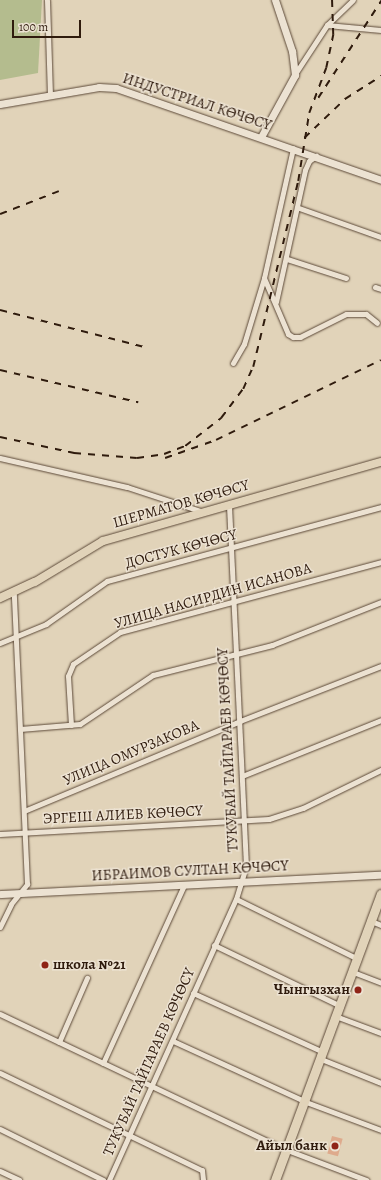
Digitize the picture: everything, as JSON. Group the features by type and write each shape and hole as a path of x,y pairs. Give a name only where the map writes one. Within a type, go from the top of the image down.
{"highway":[{"path":"275,1180 338,1017 381,894"}],"main road":[{"path":"261,137 295,75 288,37 275,0"},
{"name":"ИНДУСТРИАЛ КӨЧӨСҮ","path":"0,104 50,94 99,87 116,88 293,148 381,180"},
{"name":"ШЕРМАТОВ КӨЧӨСҮ","path":"0,598 14,594 103,541 381,462"},
{"name":"ИБРАИМОВ СУЛТАН КӨЧӨСҮ","path":"0,894 381,875"}],"street":[{"path":"47,0 50,94"},
{"path":"295,75 327,25 353,0"},
{"path":"327,25 381,30"},
{"path":"233,363 244,344 264,278 293,148"},
{"path":"276,302 299,208 305,170 309,161 316,156"},
{"path":"299,208 381,238"},
{"path":"287,259 346,278"},
{"path":"264,278 276,302 288,334 293,337 300,337 346,314 366,314 377,322"},
{"path":"375,287 381,289"},
{"path":"0,458 127,487 204,512"},
{"name":"ТУКУБАЙ ТАЙГАРАЕВ КӨЧӨСҮ","path":"109,1180 174,1041 214,945 236,899 246,866 229,506"},
{"name":"ДОСТУК КӨЧӨСҮ","path":"0,643 15,639 46,624 107,581 381,507"},
{"name":"УЛИЦА НАСИРДИН ИСАНОВА","path":"71,725 68,676 72,664 120,632 381,562"},
{"path":"0,926 20,892 27,884 14,594"},
{"path":"20,729 71,725 93,716 153,676 272,645 381,602"},
{"name":"УЛИЦА ОМУРЗАКОВА","path":"24,811 240,721 381,666"},
{"path":"242,776 381,720"},
{"name":"ЭРГЕШ АЛИЕВ КӨЧӨСҮ","path":"0,834 269,819 303,808 381,770"},
{"path":"103,1063 184,885"},
{"path":"236,899 358,959"},
{"path":"371,921 381,925"},
{"path":"214,945 341,1006"},
{"path":"353,972 381,982"},
{"path":"59,1042 87,978"},
{"path":"194,993 322,1056 381,1083"},
{"path":"0,1014 152,1088 287,1150 366,1180"},
{"path":"338,1017 381,1033"},
{"path":"174,1041 306,1102 381,1130"},
{"path":"0,1073 129,1137 202,1170 203,1180"},
{"path":"0,1129 103,1180"},
{"path":"0,1171 19,1180"}],"green space":[{"path":"0,0 42,0 38,73 0,80"}],"building":[{"name":"Айыл банк","path":"332,1136 343,1139 338,1156 327,1153"}],"railway":[{"path":"0,437 74,453 137,458 164,454 185,446 221,418 243,389 253,367 298,181 309,113 326,68 333,35 332,0"},
{"path":"318,98 381,1"},
{"path":"304,138 345,99 381,76"},
{"path":"0,214 59,191"},
{"path":"0,310 148,348"},
{"path":"165,458 216,440 381,360"},
{"path":"0,370 138,402"}],"place":[{"name":"школа №21","path":"45,965"},
{"name":"Чынгызхан","path":"358,990"},
{"name":"Айыл банк","path":"335,1146"}]}
